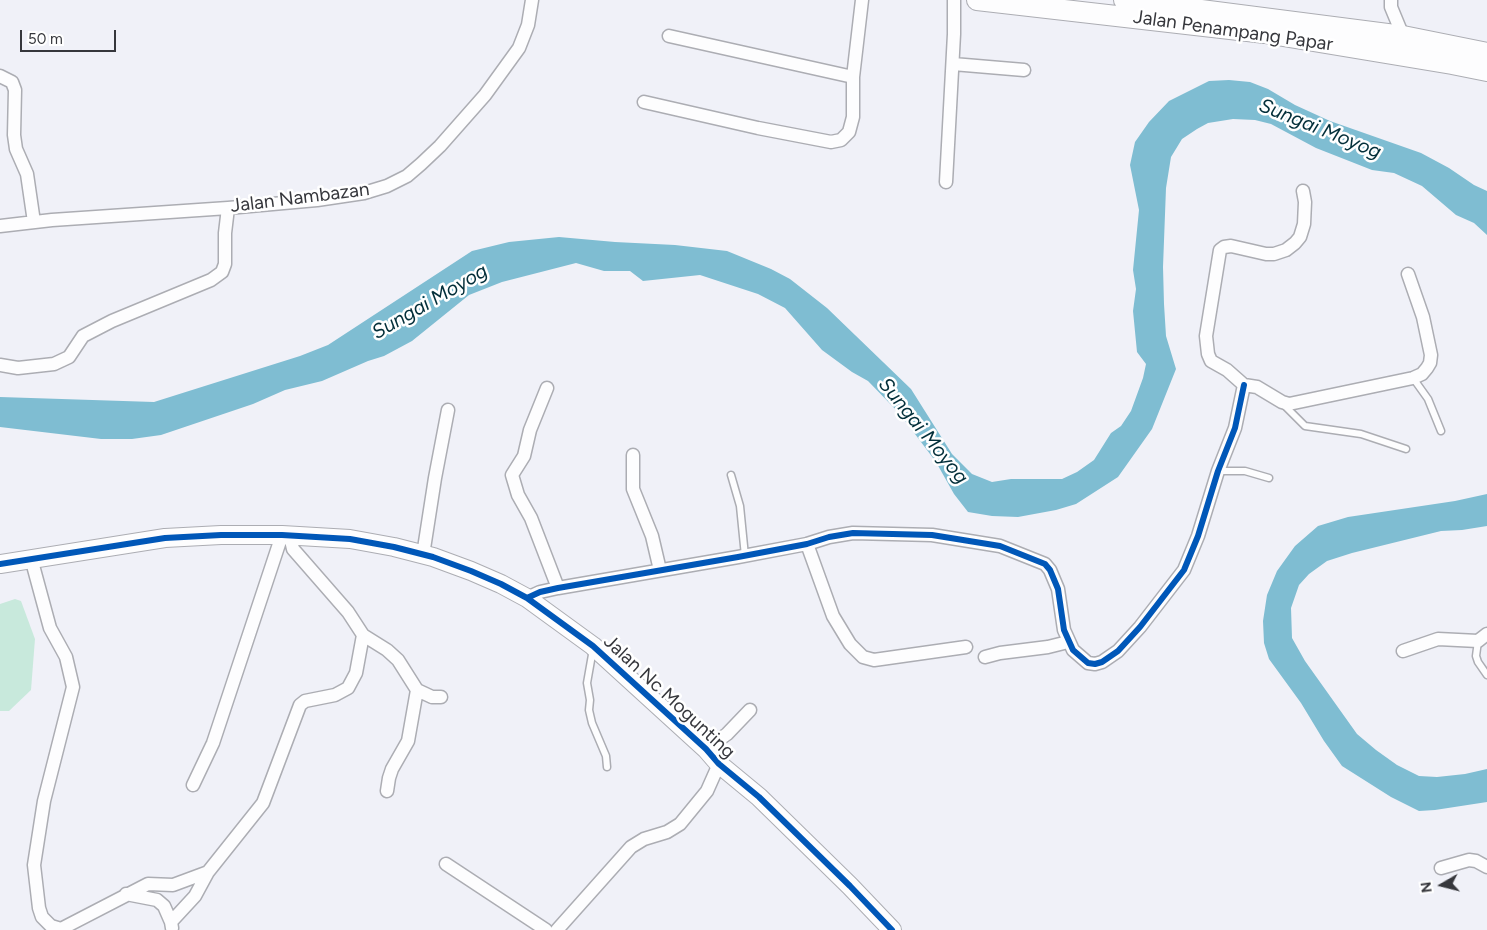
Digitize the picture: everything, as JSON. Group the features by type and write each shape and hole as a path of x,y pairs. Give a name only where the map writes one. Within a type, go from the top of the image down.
{"main road":[{"name":"Jalan Penampang Papar","path":"977,0 1265,33 1487,71"},
{"name":"Jalan Penampang Papar","path":"1124,0 1404,36 1487,53"}],"street":[{"name":"Jalan Nambazan","path":"0,226 228,208 346,196 386,186 407,176 440,146 484,95 524,36 528,25 532,0"},
{"path":"644,102 758,128 832,142 841,140 849,132 853,109 853,77 862,0"},
{"path":"946,182 953,64 954,0"},
{"path":"1391,0 1391,7 1404,36"},
{"path":"669,36 853,77"},
{"path":"953,64 1024,70"},
{"path":"0,76 12,82 15,90 14,135 16,149 27,174 34,222"},
{"path":"1303,191 1305,202 1304,224 1300,237 1286,250 1274,254 1231,246 1220,250 1206,336 1208,354 1211,360 1227,370 1244,385 1257,387 1282,402 1289,404 1413,378 1422,374 1427,368 1431,355 1423,317 1408,274"},
{"path":"0,365 18,368 54,364 69,358 83,336 112,321 211,280 222,272 225,264 225,234 228,208"},
{"path":"527,598 540,592 558,588 745,556 853,533 932,536 986,543 1016,551 1045,564 1050,570 1058,589 1064,630 1068,642 1073,650 1088,663 1102,662 1118,651 1150,616 1180,576 1198,536 1218,471 1235,428 1244,385"},
{"path":"546,388 530,430 524,456 512,475 518,495 530,518 558,588"},
{"path":"423,555 448,410"},
{"path":"633,455 633,489 652,536 660,570"},
{"name":"Jalan Nc Mogunting","path":"0,564 165,538 221,535 286,536 350,539 394,547 423,555 478,575 527,598 593,646 706,749 719,764 759,797 892,930"},
{"path":"286,536 293,548 348,612 362,635 387,650 398,660 417,690 432,697 441,697"},
{"path":"193,785 213,743 286,536"},
{"path":"807,544 833,616 850,644 863,657 874,660 966,647"},
{"path":"31,558 50,628 66,658 73,686 44,801 34,865 39,908 42,917 51,928 61,929 148,884 173,885 208,872"},
{"path":"172,926 195,896 208,872 263,803 300,705 305,701 335,695 348,688 356,673 362,635"},
{"path":"1403,651 1438,639 1482,638"},
{"path":"985,657 1068,642"},
{"path":"387,791 392,769 408,741 417,690"},
{"path":"706,749 727,734 750,710"},
{"path":"557,930 631,847 644,839 667,832 680,824 707,791 719,764"},
{"path":"1441,868 1468,860 1476,861 1487,867"},
{"path":"446,864 546,930"},
{"path":"126,894 157,900 164,906 172,926"}],"lane":[{"path":"1413,378 1428,399 1441,431"},
{"path":"1282,402 1305,426 1361,434 1406,449"},
{"path":"1218,471 1245,471 1269,478"},
{"path":"731,475 742,513 745,556"},
{"path":"1482,638 1476,656 1487,675"},
{"path":"593,646 587,683 590,700 588,710 606,756 607,767"}],"green space":[{"path":"15,599 21,601 35,639 31,690 9,711 0,711 0,604"}],"water":[{"name":"Sungai Moyog","path":"1209,81 1250,82 1268,89 1295,105 1330,121 1421,153 1449,168 1474,185 1487,191 1487,235 1474,223 1456,215 1422,186 1394,173 1372,170 1316,148 1271,124 1255,120 1233,119 1208,123 1197,129 1182,139 1171,157 1166,188 1163,267 1164,304 1166,336 1176,369 1152,429 1118,477 1076,504 1056,510 1018,517 992,516 968,512 954,494 936,462 900,414 868,381 822,350 785,308 758,294 700,275 643,281 630,271 604,271 576,263 502,282 469,295 412,341 384,356 322,381 285,390 253,404 161,435 132,439 101,439 0,427 0,397 154,402 300,356 328,345 472,251 509,242 559,237 675,245 727,251 771,269 790,279 827,308 911,389 952,454 972,474 992,482 1011,479 1062,479 1077,472 1094,460 1111,433 1121,426 1131,411 1143,378 1146,364 1137,352 1133,311 1136,289 1133,270 1139,210 1130,165 1135,142 1149,122 1169,101"},
{"path":"1487,494 1487,526 1441,531 1327,561 1309,574 1299,585 1291,608 1292,638 1305,661 1357,734 1376,750 1397,765 1419,776 1437,777 1487,769 1487,802 1419,811 1391,797 1342,766 1324,741 1301,703 1269,659 1264,643 1263,621 1267,595 1277,571 1295,546 1318,526 1348,517 1455,501"}],"cycle path":[{"path":"527,598 540,592 558,588 738,557 853,533 932,535 1000,546 1045,564 1050,570 1058,589 1064,630 1073,650 1088,663 1102,662 1118,651 1140,627 1184,570 1198,536 1218,471 1235,428 1244,385"},
{"path":"0,564 165,538 221,535 282,535 350,539 394,547 433,557 471,571 527,598 593,646 706,749 719,764 759,797 892,930"}]}
